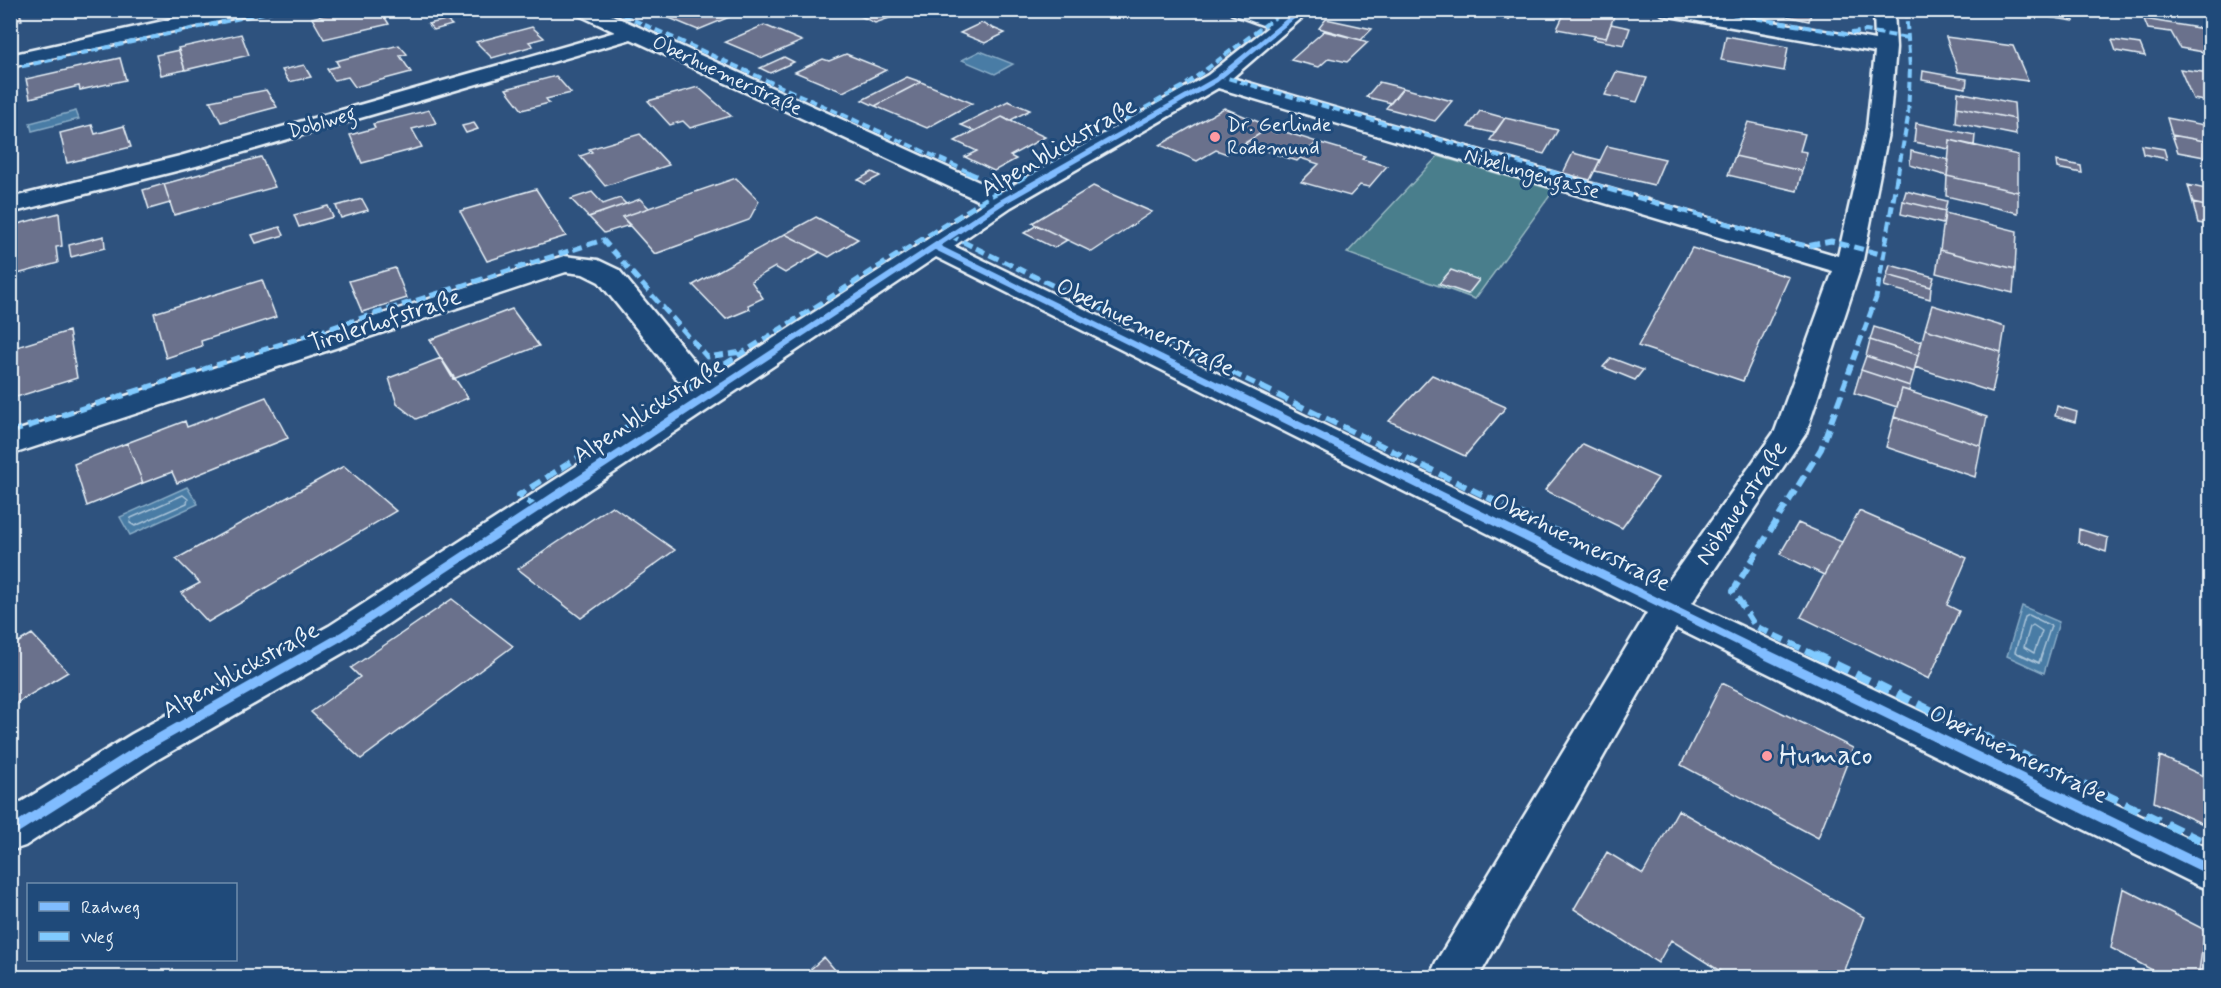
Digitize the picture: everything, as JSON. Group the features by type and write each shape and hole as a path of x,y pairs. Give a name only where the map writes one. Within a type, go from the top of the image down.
{"street":[{"path":"10,62 242,10"},
{"name":"Oberhuemerstraße","path":"584,10 1002,202"},
{"path":"1239,10 1292,18"},
{"path":"1669,10 1886,48"},
{"name":"Nöbauerstraße","path":"1452,978 1669,608 1790,433 1848,267 1878,128 1886,48 1884,10"},
{"name":"Alpenblickstraße","path":"10,832 146,746 342,636 1002,202 1216,80 1292,18"},
{"name":"Doblweg","path":"10,206 188,161 609,41 632,32"},
{"name":"Nibelungengasse","path":"1216,80 1848,267"},
{"name":"Oberhuemerstraße","path":"936,247 1669,608 2211,870"},
{"name":"Tirolerhofstraße","path":"10,444 564,264 589,266 609,276 688,373 716,390"}],"green space":[{"path":"1438,156 1554,190 1475,299 1347,253"}],"water":[{"path":"980,51 1013,64 995,74 962,60"},
{"path":"76,111 79,119 32,131 30,123"},
{"path":"187,487 198,504 130,535 120,517"},
{"path":"2022,606 2059,622 2044,673 2007,656"}],"building":[{"path":"10,10 19,10 22,20 10,22"},
{"path":"345,10 380,10 389,24 324,39 312,18"},
{"path":"673,10 744,11 698,30 662,15"},
{"path":"875,10 894,10 901,14 875,23 860,16"},
{"path":"1470,10 1514,10 1509,20 1468,12"},
{"path":"1566,10 1581,10 1614,16 1606,38 1557,29"},
{"path":"1759,10 1812,10 1809,21"},
{"path":"2015,10 2071,10 2074,21 2016,12"},
{"path":"1326,19 1372,29 1361,40 1319,28"},
{"path":"2144,19 2210,30 2210,53 2180,48 2171,32 2148,29"},
{"path":"446,20 452,25 434,30 428,24"},
{"path":"981,23 1005,33 985,43 960,33"},
{"path":"1611,24 1630,28 1624,45 1593,39 1595,36 1606,38"},
{"path":"764,25 802,41 763,58 725,42"},
{"path":"532,27 544,38 529,42 533,46 492,58 476,42"},
{"path":"1324,31 1368,42 1347,62 1329,58 1319,67 1291,60"},
{"path":"241,34 249,55 185,70 178,48"},
{"path":"1726,36 1788,47 1784,71 1721,60"},
{"path":"1946,37 2013,46 2028,81 1958,72"},
{"path":"2112,40 2140,44 2145,56 2116,51"},
{"path":"399,45 407,54 400,56 411,72 355,87 348,77 334,80 327,69 339,66 336,61"},
{"path":"179,50 185,70 161,75 156,55"},
{"path":"846,54 886,70 843,92 795,72 823,59 829,61"},
{"path":"784,57 794,62 770,73 760,68"},
{"path":"120,58 126,80 80,90 79,86 30,98 26,79"},
{"path":"304,65 311,77 289,82 282,70"},
{"path":"2180,69 2210,73 2210,102 2193,99"},
{"path":"1923,71 1967,79 1966,88 1922,80"},
{"path":"1616,72 1647,78 1637,102 1605,95"},
{"path":"556,76 571,93 546,99 549,103 522,110 506,89"},
{"path":"907,77 921,82 875,106 862,100"},
{"path":"921,82 972,103 927,128 875,106"},
{"path":"1379,82 1403,88 1391,103 1366,97"},
{"path":"698,87 731,116 690,128 683,121 670,125 648,101"},
{"path":"1403,88 1452,101 1435,121 1386,108"},
{"path":"266,90 277,107 221,122 210,101"},
{"path":"1958,92 2014,103 2015,119 1957,107"},
{"path":"1008,101 1030,110 1009,121 1002,117 975,131 961,125"},
{"path":"1957,107 2015,119 2016,135 1956,123"},
{"name":"Dr. Gerlinde Rodemund","path":"1224,108 1271,127 1227,154 1216,150 1197,161 1160,145"},
{"path":"429,110 436,123 412,129 422,147 362,163 350,135 375,128 373,124"},
{"path":"1480,111 1505,118 1494,133 1468,127"},
{"path":"1002,117 1045,137 1010,156 1016,159 994,171 965,157 977,151 955,141"},
{"path":"1505,118 1558,130 1544,154 1490,140"},
{"path":"2167,118 2210,126 2210,142 2172,135"},
{"path":"1748,122 1805,134 1800,151 1807,152 1802,171 1735,156"},
{"path":"474,123 478,129 466,133 462,126"},
{"path":"1916,123 1975,135 1974,146 1950,140 1949,149 1914,142"},
{"path":"92,125 95,134 124,126 131,147 67,163 60,133"},
{"path":"1267,129 1276,133 1279,130 1317,142 1297,161 1244,144"},
{"path":"640,134 669,165 605,186 580,156 592,152 589,149"},
{"path":"2172,135 2210,142 2210,158 2178,152"},
{"path":"1950,140 2018,155 2018,192 1947,176"},
{"path":"1317,142 1365,156 1362,159 1387,166 1369,187 1360,185 1350,196 1301,182 1319,164 1300,158"},
{"path":"2141,145 2164,149 2167,159 2143,154"},
{"path":"1607,146 1665,159 1654,185 1595,171"},
{"path":"1911,151 1949,160 1947,176 1910,165"},
{"path":"1573,153 1600,160 1590,180 1563,173"},
{"path":"1735,156 1802,171 1797,191 1728,175"},
{"path":"261,157 275,187 174,215 164,184"},
{"path":"2056,161 2081,166 2082,173 2057,168"},
{"path":"872,172 880,176 865,184 858,180"},
{"path":"1947,176 2018,192 2018,213 1946,196"},
{"path":"736,178 759,201 749,220 655,254 622,217"},
{"path":"164,184 170,203 149,209 143,190"},
{"path":"2188,185 2210,190 2210,207 2193,203"},
{"path":"1093,186 1152,212 1092,252 1032,223"},
{"path":"536,189 566,236 487,261 460,211"},
{"path":"1906,191 1947,201 1945,211 1903,201"},
{"path":"592,192 603,204 620,198 626,204 588,217 571,199"},
{"path":"362,199 368,210 341,218 336,206"},
{"path":"640,199 649,208 622,217 630,225 604,233 589,217"},
{"path":"1903,201 1945,211 1943,224 1901,214"},
{"path":"2193,203 2210,207 2210,225 2198,223"},
{"path":"328,206 333,217 299,227 294,215"},
{"path":"59,213 62,246 56,247 58,263 10,276 10,226"},
{"path":"1945,213 2017,231 2015,269 1940,250"},
{"path":"816,217 858,239 829,257 785,234"},
{"path":"1037,225 1067,240 1054,248 1024,233"},
{"path":"280,227 284,235 256,243 252,235"},
{"path":"785,234 820,252 785,273 775,267 751,281 763,298 748,305 750,309 726,319 693,285"},
{"path":"104,236 105,248 71,257 69,245"},
{"path":"1692,248 1789,277 1743,381 1638,346"},
{"path":"1940,250 2015,269 2013,293 1936,273"},
{"path":"1890,265 1934,277 1931,287 1887,275"},
{"path":"395,268 407,298 362,312 349,281"},
{"path":"1451,270 1479,280 1468,294 1439,284"},
{"path":"1887,275 1931,287 1930,299 1884,286"},
{"path":"262,280 276,317 201,341 202,346 166,358 154,313"},
{"path":"1932,305 2005,327 2001,352 1925,329"},
{"path":"512,309 539,346 453,379 430,340"},
{"path":"1874,327 1922,342 1918,355 1870,340"},
{"path":"1925,329 2001,352 1992,392 1915,367"},
{"path":"69,331 77,378 10,399 10,349"},
{"path":"1870,340 1918,355 1914,372 1866,356"},
{"path":"1866,356 1914,372 1910,386 1861,370"},
{"path":"441,358 468,398 416,419 397,404 389,378"},
{"path":"1611,358 1643,370 1635,380 1603,367"},
{"path":"1861,370 1910,386 1909,391 1902,389 1897,407 1854,393"},
{"path":"1432,375 1506,407 1465,456 1389,421"},
{"path":"1902,389 1987,417 1981,446 1894,417"},
{"path":"266,397 288,438 177,483 172,472 143,483 127,443 185,421 187,427"},
{"path":"2057,406 2077,412 2075,422 2055,416"},
{"path":"1894,417 1981,446 1975,477 1886,447"},
{"path":"127,443 143,483 87,506 74,464"},
{"path":"1583,444 1658,478 1622,528 1545,490"},
{"path":"344,466 396,511 208,622 181,593 200,583 176,559"},
{"path":"612,506 675,550 581,618 518,569"},
{"path":"1859,511 1967,558 1947,605 1959,611 1929,679 1801,617"},
{"path":"1798,523 1842,542 1824,575 1780,554"},
{"path":"2079,529 2108,538 2106,552 2078,542"},
{"path":"452,599 513,646 361,759 311,712 360,677 351,668"},
{"path":"32,634 68,672 10,707 10,647"},
{"name":"Humaco","path":"1722,683 1853,748 1818,838 1681,765"},
{"path":"2160,756 2210,779 2210,827 2154,802"},
{"path":"1678,810 1864,917 1841,978 1731,978 1671,940 1658,963 1574,909 1607,852 1643,874"},
{"path":"2123,888 2205,930 2198,978 2167,978 2111,948"},
{"path":"2205,930 2210,932 2210,978 2198,978"},
{"path":"824,957 842,978 801,978"}],"marked path":[{"path":"10,69 277,10"},
{"path":"612,10 985,180 1010,182"},
{"path":"537,508 519,495 989,197 1184,86 1285,10"},
{"path":"1709,10 1846,34 1866,31 1908,38"},
{"path":"1906,10 1910,68 1908,117 1876,298 1821,449 1733,591 1755,626 2210,845"},
{"path":"1217,75 1794,243 1807,246 1831,241 1884,255"},
{"path":"949,235 1629,566"},
{"path":"10,432 603,240 707,357 742,352"}],"cycle path":[{"path":"10,832 146,746 342,636 1002,202 1216,80 1301,10"},
{"path":"936,247 1669,608 2210,870"}],"place":[{"name":"Dr. Gerlinde Rodemund","path":"1215,137"},
{"name":"Humaco","path":"1767,756"}]}
